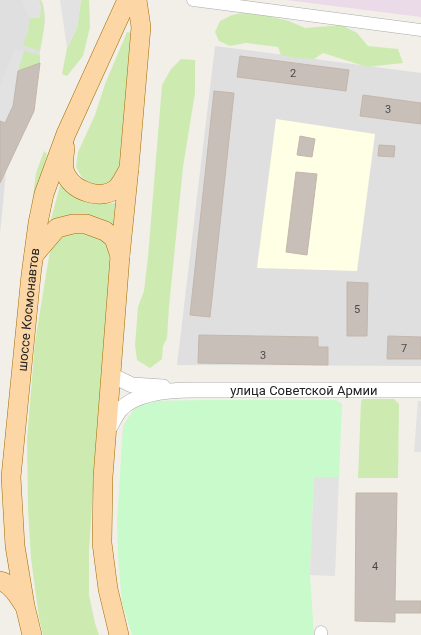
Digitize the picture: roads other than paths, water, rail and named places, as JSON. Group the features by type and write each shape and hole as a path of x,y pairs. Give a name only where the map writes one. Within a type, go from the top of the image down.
{"main road":[{"name":"шоссе Космонавтов","path":"32,635 25,606 15,546 11,477 38,223 44,194 66,134 119,9 127,0"},
{"path":"119,635 108,589 102,543 103,477 120,256 141,27 137,0"},
{"path":"141,27 152,0"},
{"path":"66,134 64,161 65,174 72,183 83,191 97,194 110,193 118,187 129,168"},
{"path":"34,256 57,228 72,224 86,224 105,231 114,238 120,256"},
{"path":"0,525 11,477"},
{"path":"0,581 4,582 13,589 25,606"}],"street":[{"path":"193,0 421,30"},
{"name":"улица Советской Армии","path":"111,375 132,385 162,386 186,390"},
{"name":"улица Советской Армии","path":"106,433 121,409 134,399 159,392 186,390 421,390"}]}
